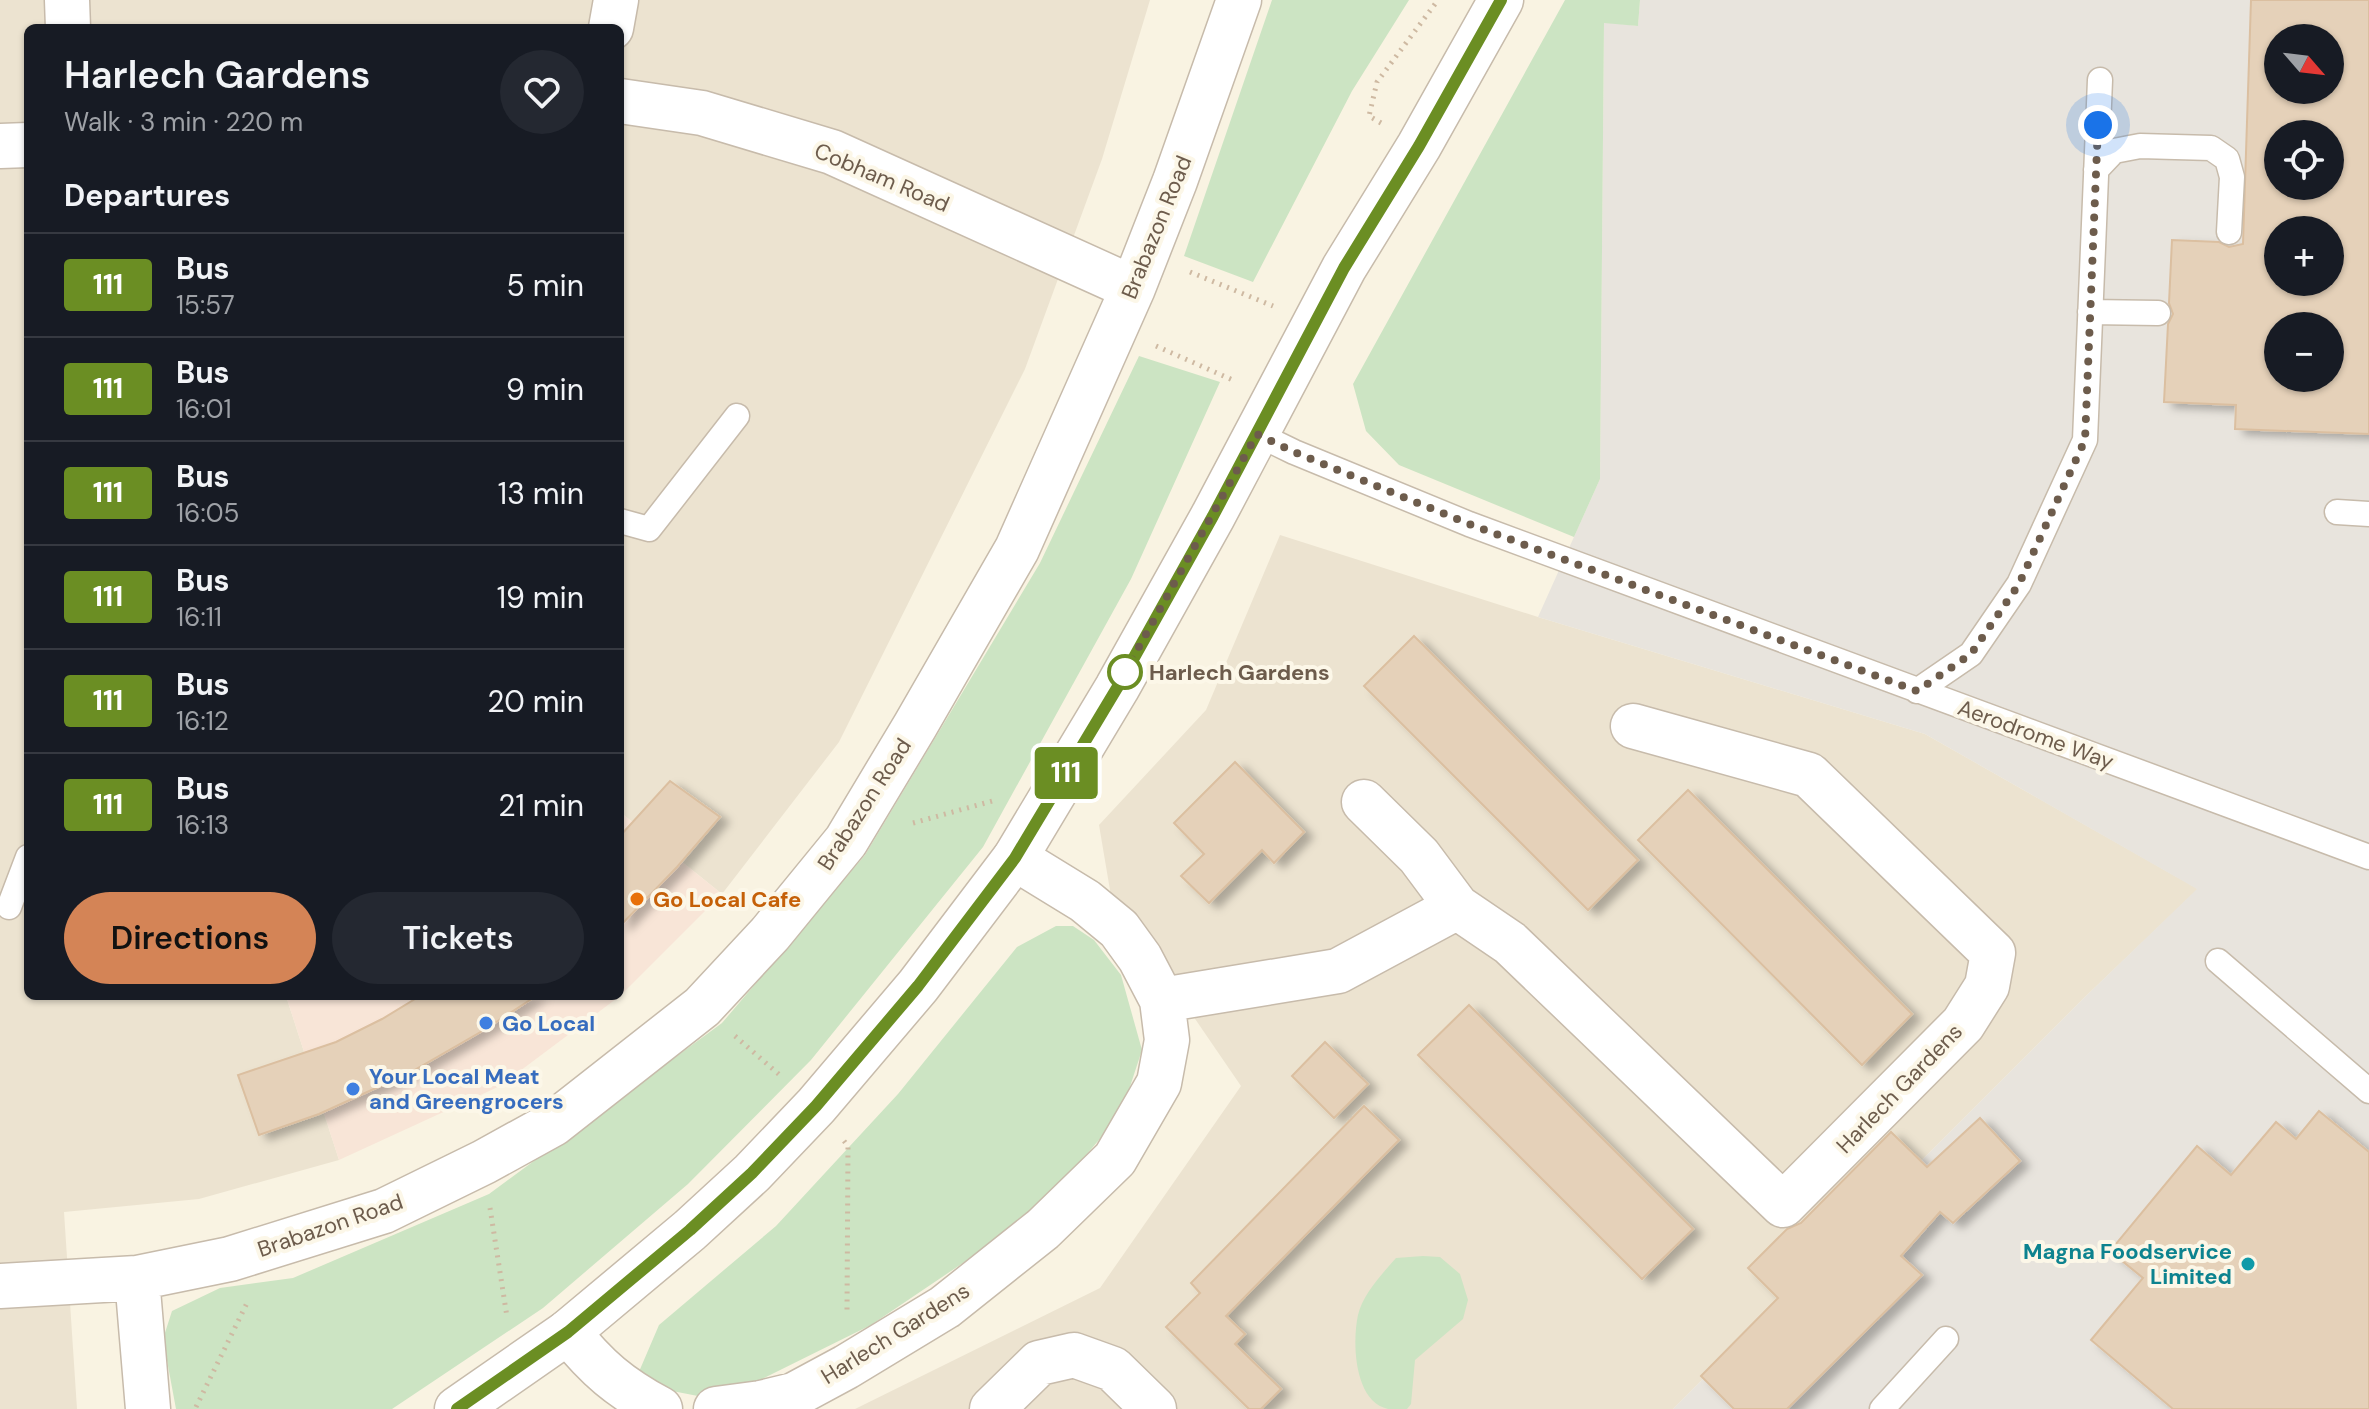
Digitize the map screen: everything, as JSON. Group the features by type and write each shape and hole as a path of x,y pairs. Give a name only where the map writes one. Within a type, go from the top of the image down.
{"street":[{"path":"67,0 68,24"},
{"path":"612,24 616,0"},
{"name":"Brabazon Road","path":"0,1286 137,1278 230,1259 384,1211 553,1124 702,1007 770,934 846,841 1017,549 1139,271 1175,181 1239,0"},
{"path":"457,1409 568,1332 690,1230 752,1173 798,1126 918,986 1015,858 1117,688 1344,268 1419,146 1501,0"},
{"name":"Cobham Road","path":"624,102 702,113 832,152 1139,271"},
{"path":"0,146 24,145"},
{"name":"Harlech Gardens","path":"1364,802 1419,856 1457,907 1510,943 1783,1205 1963,1024 1987,986 1993,953 1809,775 1633,726"},
{"name":"Harlech Gardens","path":"716,1409 798,1402 846,1367 945,1307 1043,1229 1115,1159 1159,1083 1167,1040 1162,1000 1140,958 1119,929 1085,901 1015,858"},
{"path":"1162,1000 1338,971 1457,907"},
{"path":"137,1278 148,1409"},
{"path":"568,1332 606,1374 629,1392 660,1409"},
{"path":"992,1409 1039,1363 1074,1355 1113,1369 1154,1409"}],"lane":[{"path":"1917,691 1971,654 2019,584 2085,440 2100,80"},
{"path":"2096,170 2114,151 2140,146 2211,148 2227,159 2232,177 2229,232"},
{"path":"2090,312 2158,313"},
{"path":"624,522 649,529 737,416"},
{"name":"Aerodrome Way","path":"1266,416 1294,452 1469,524 2369,857"},
{"path":"2337,512 2369,514"},
{"path":"9,907 24,868"},
{"path":"2218,961 2365,1080"},
{"path":"1882,1409 1946,1339"}],"path":[{"path":"1377,82 1438,0"},
{"path":"1139,271 1315,324"},
{"path":"1115,328 1266,416"},
{"path":"846,841 1018,794 1052,796"},
{"path":"484,1162 506,1314 523,1363"},
{"path":"196,1409 259,1279 253,1252"}],"shaded area":[{"path":"0,0 1150,0 1102,159 1025,369 839,742 722,894 624,815 624,24 24,24 24,1000 287,1000 339,1160 199,1199 64,1212 77,1409 0,1409"},
{"path":"1640,0 2369,0 2369,1409 1673,1409 2197,889 1925,734 1538,617 1600,479 1604,22 1638,26"},
{"name":"Harlech Gardens","path":"1280,535 1925,734 2198,889 2087,995 1673,1409 855,1409 1100,1288 1241,1086 1111,896 1099,825 1206,710"},
{"path":"624,815 722,894 624,992"},
{"path":"287,1000 615,1000 500,1086 339,1160"}],"green space":[{"path":"1272,0 1409,0 1352,91 1253,282 1184,256"},
{"path":"1565,0 1640,0 1638,26 1604,23 1600,479 1574,537 1399,465 1366,431 1353,384"},
{"path":"1139,356 1220,382 1131,579 983,847 811,1060 688,1184 543,1308 392,1409 176,1409 163,1339 172,1311 220,1288 293,1278 489,1194 722,1023 865,855 1040,563"},
{"path":"1056,926 1073,926 1094,940 1121,975 1142,1050 1121,1114 1070,1174 994,1242 871,1325 762,1379 703,1397 662,1389 638,1374 659,1325 776,1226 898,1094 1017,947"},
{"path":"1440,1257 1460,1274 1468,1300 1463,1319 1415,1360 1411,1404 1407,1409 1388,1409 1368,1395 1362,1383 1355,1340 1358,1315 1369,1292 1396,1258"}],"building":[{"path":"2251,0 2369,0 2369,434 2235,429 2236,405 2164,402 2168,324 2173,314 2169,303 2172,240 2219,242 2229,247 2243,244"},
{"path":"1414,636 1638,860 1588,910 1364,686"},
{"path":"1235,762 1304,832 1274,863 1262,850 1209,903 1181,876 1204,854 1174,823"},
{"path":"670,781 720,817 624,922 624,832"},
{"path":"1688,790 1912,1014 1862,1065 1638,840"},
{"path":"413,1000 530,1000 411,1072 319,1114 259,1135 238,1075 336,1042"},
{"path":"1469,1005 1693,1229 1642,1279 1418,1055"},
{"path":"1325,1042 1368,1084 1334,1118 1292,1076"},
{"path":"1364,1106 1399,1140 1226,1316 1245,1334 1235,1344 1281,1389 1261,1409 1249,1409 1166,1327 1200,1293 1191,1283"},
{"name":"Magna Foodservice Limited","path":"2319,1111 2369,1152 2369,1409 2173,1409 2091,1340 2143,1278 2110,1251 2197,1146 2231,1175 2276,1122 2296,1139"},
{"path":"1980,1118 2020,1161 1953,1223 1940,1212 1901,1256 1922,1275 1787,1409 1734,1409 1701,1376 1778,1298 1748,1268 1787,1229 1801,1223 1891,1132 1927,1167"}],"bus line":[{"name":"111","path":"457,1409 568,1332 690,1230 752,1173 816,1106 918,986 1015,858 1117,688 1213,516 1344,268 1419,146 1501,0"}],"place":[{"name":"Harlech Gardens","path":"1125,672"},
{"name":"Go Local Cafe","path":"637,899"},
{"name":"Go Local","path":"486,1023"},
{"name":"Your Local Meat and Greengrocers","path":"353,1089"},
{"name":"Magna Foodservice Limited","path":"2248,1264"}],"route":[{"path":"1125,672 1257,434 1469,524 1917,691 1971,654 2019,584 2085,440 2098,125"}]}
